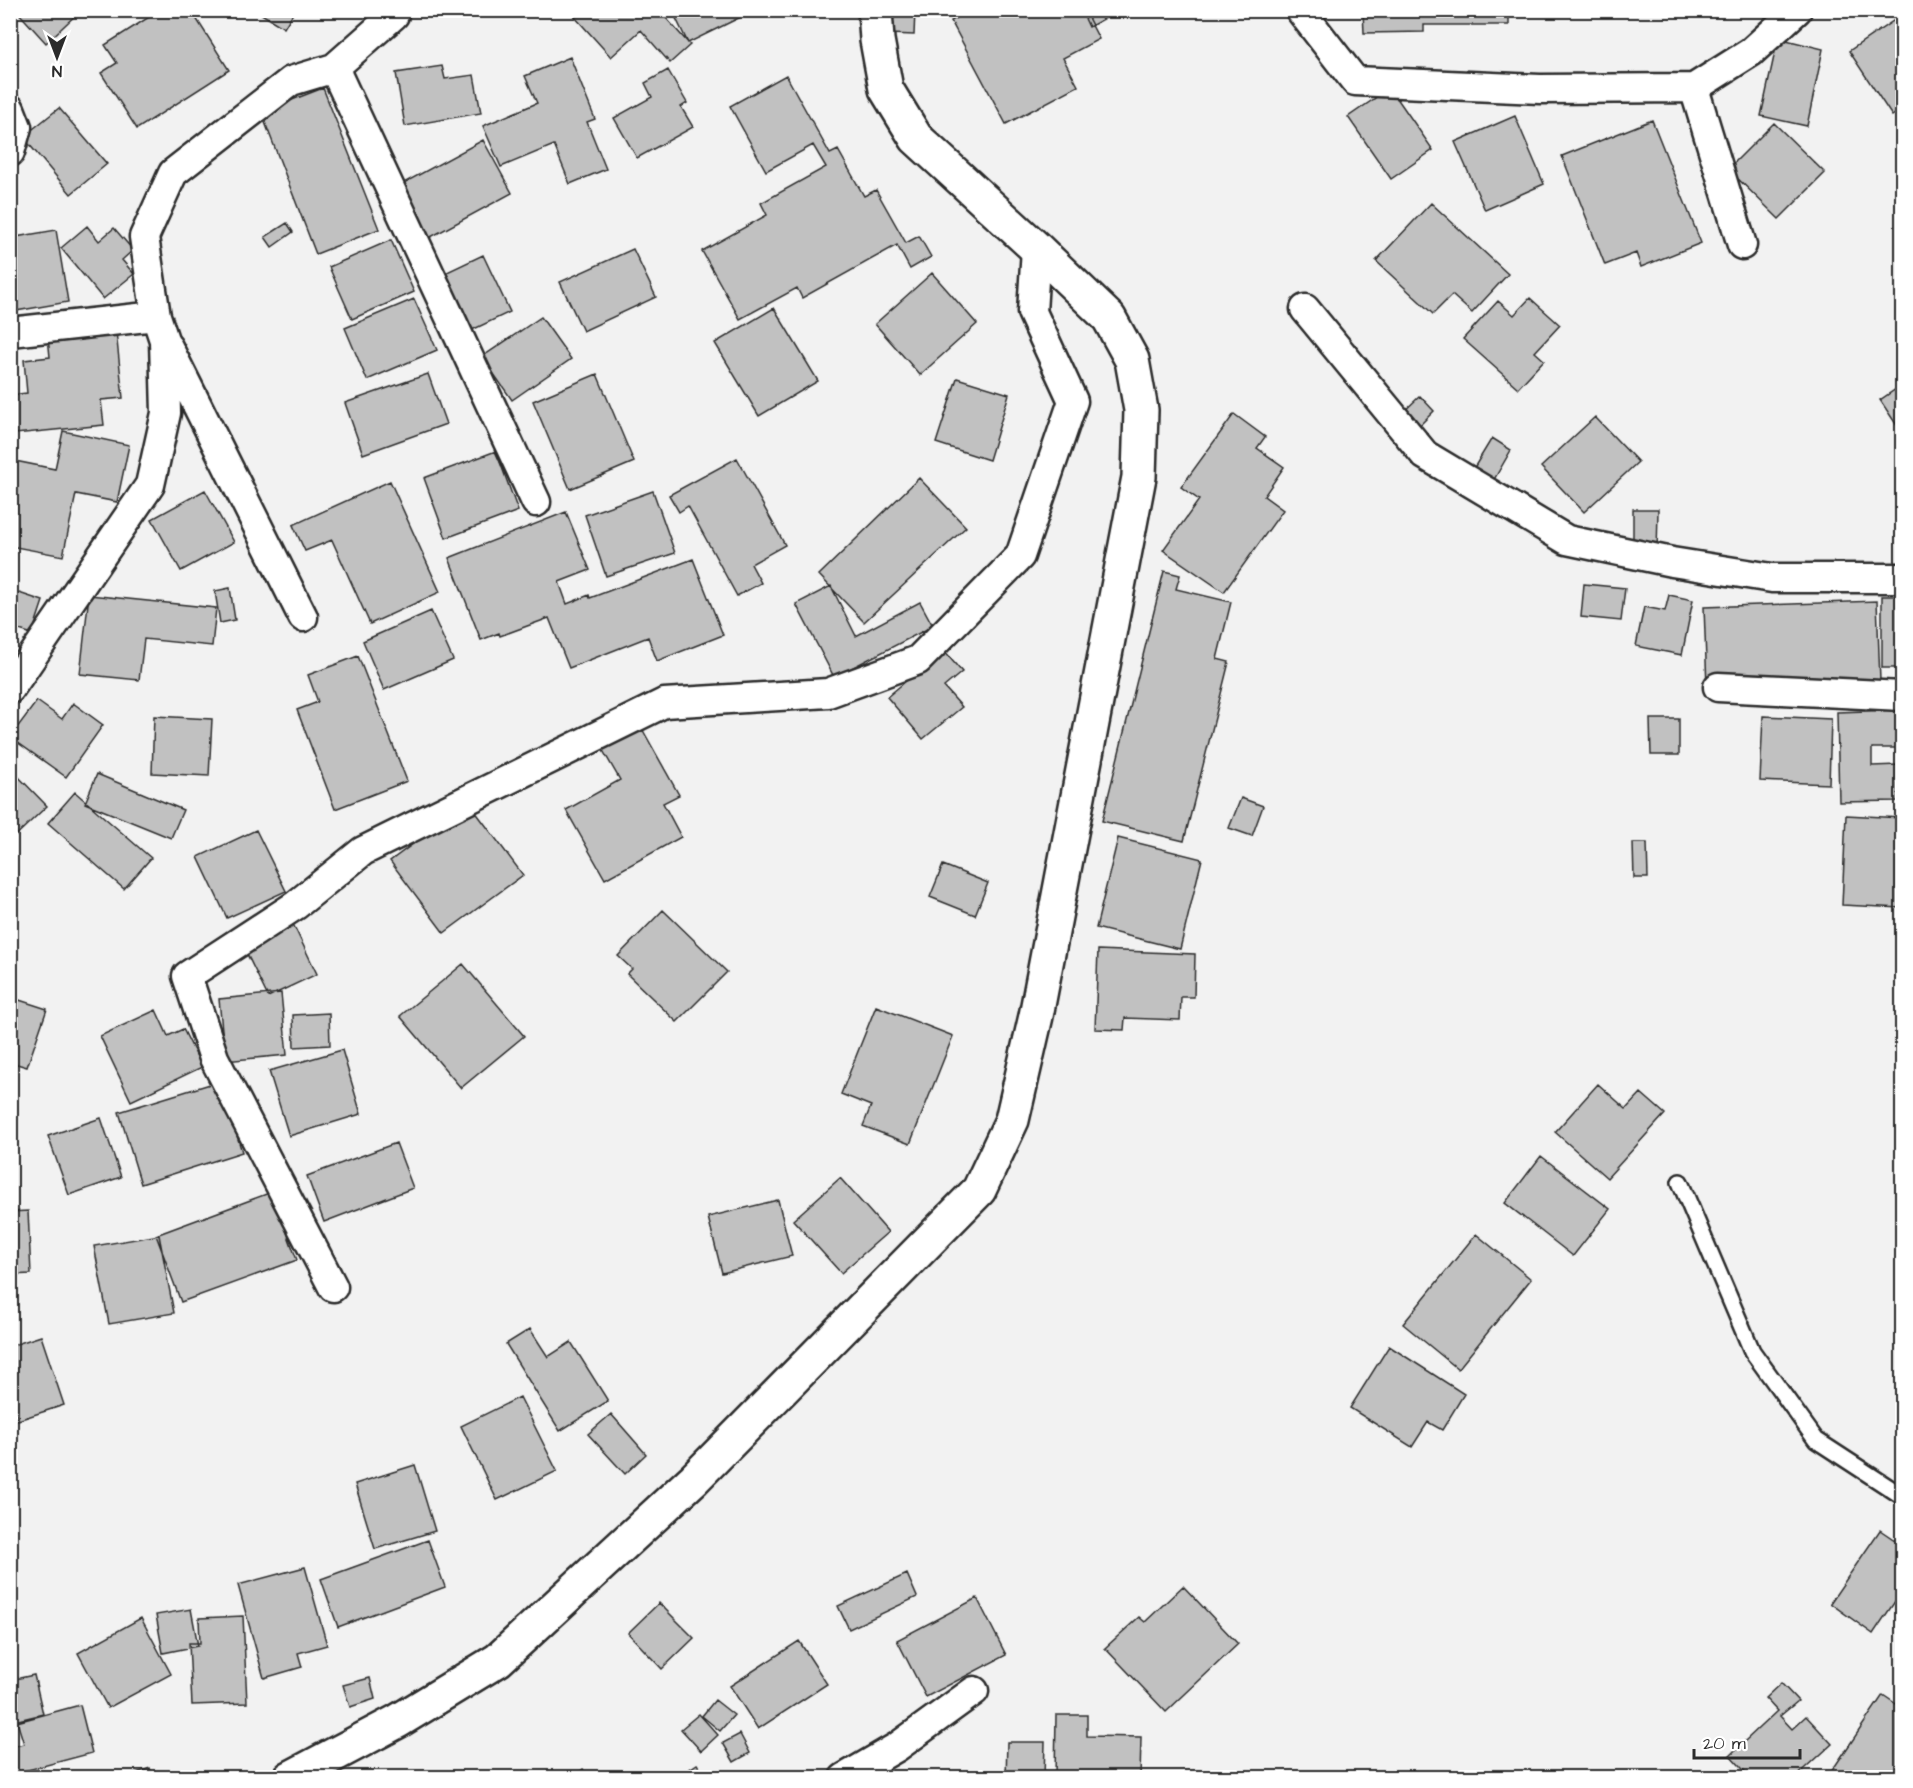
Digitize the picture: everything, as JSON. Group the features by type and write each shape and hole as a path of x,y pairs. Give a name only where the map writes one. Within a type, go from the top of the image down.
{"main road":[{"path":"290,1778 398,1721 498,1660 694,1479 979,1190 1012,1119 1030,1039 1139,477 1141,410 1132,360 1109,318 916,138 886,89 877,40 875,10"}],"street":[{"path":"10,689 150,485 166,413 160,328 144,237 173,173 291,81 334,68 394,15 396,10"},
{"path":"1300,10 1354,81 1540,89 1694,88 1751,51 1797,10"},
{"path":"334,68 536,502"},
{"path":"1694,88 1742,245"},
{"path":"10,109 17,127 10,152"},
{"path":"333,1287 214,1058 187,976 296,905 363,851 664,703 828,693 918,660 1020,556 1073,401 1032,312 1036,248"},
{"path":"1305,309 1425,455 1567,540 1672,562 1772,578 1902,578"},
{"path":"10,332 160,328"},
{"path":"160,328 303,617"},
{"path":"1718,687 1902,696"},
{"path":"844,1778 897,1747 974,1691"}],"lane":[{"path":"1680,1182 1747,1341 1758,1360 1816,1440 1902,1496"}],"building":[{"path":"16,10 81,10 46,43"},
{"path":"160,10 191,10 229,70 137,129 101,73 117,63 105,45"},
{"path":"255,10 295,10 284,28"},
{"path":"580,10 659,10 690,45 670,63 641,30 611,57 574,16"},
{"path":"672,10 755,10 688,43"},
{"path":"891,10 915,10 914,35 890,34"},
{"path":"970,10 1061,10 1064,17 1075,10 1084,10 1099,39 1063,58 1078,86 1006,124 951,21"},
{"path":"1081,10 1120,10 1089,27"},
{"path":"1363,10 1509,10 1509,25 1424,25 1424,32 1364,33"},
{"path":"1902,15 1902,109 1892,116 1849,51"},
{"path":"1778,38 1823,49 1807,126 1761,116"},
{"path":"570,57 595,119 587,122 606,169 570,184 554,145 501,167 483,126 537,103 525,76"},
{"path":"442,66 445,79 474,75 481,113 405,126 396,73"},
{"path":"668,70 687,103 681,107 693,127 637,158 614,118 652,97 645,83"},
{"path":"786,75 830,154 838,150 864,196 876,190 906,243 919,236 931,257 910,269 897,245 802,298 797,288 740,319 702,251 767,215 761,203 826,167 813,145 766,171 730,106"},
{"path":"323,88 379,229 316,254 261,112"},
{"path":"1390,88 1433,150 1391,179 1348,117"},
{"path":"59,108 107,164 71,194 23,137"},
{"path":"1515,116 1544,184 1485,210 1455,142"},
{"path":"1652,120 1701,243 1641,267 1636,253 1605,265 1562,156"},
{"path":"1774,123 1825,173 1779,219 1728,169"},
{"path":"483,140 512,193 429,238 400,185"},
{"path":"1431,203 1508,274 1472,313 1452,295 1433,314 1376,261"},
{"path":"287,223 293,232 272,247 265,237"},
{"path":"87,226 99,241 114,228 133,250 122,260 134,274 103,299 61,248"},
{"path":"56,230 68,302 10,312 10,238"},
{"path":"391,240 414,292 352,319 329,267"},
{"path":"633,249 656,297 583,331 560,282"},
{"path":"483,255 510,312 472,330 445,273"},
{"path":"932,273 977,324 920,375 875,324"},
{"path":"1530,298 1560,325 1535,352 1544,360 1518,388 1463,339 1498,301 1514,315"},
{"path":"414,299 437,350 367,380 345,328"},
{"path":"774,308 818,381 759,416 715,343"},
{"path":"541,317 571,359 512,400 482,357"},
{"path":"116,331 123,398 101,400 104,425 15,434 11,395 27,393 24,360 50,357 48,337"},
{"path":"428,374 446,424 363,454 345,403"},
{"path":"597,374 634,462 570,489 533,401"},
{"path":"957,378 1009,394 989,460 936,443"},
{"path":"1902,385 1902,433 1880,400"},
{"path":"1420,396 1434,411 1415,430 1400,415"},
{"path":"1234,414 1265,437 1257,448 1284,467 1264,496 1283,510 1224,592 1163,550 1199,500 1181,487"},
{"path":"1595,417 1638,462 1584,512 1541,467"},
{"path":"63,431 129,445 117,502 76,494 63,556 10,546 10,460 55,469"},
{"path":"1492,438 1511,450 1492,483 1472,471"},
{"path":"496,451 518,511 446,538 424,478"},
{"path":"737,458 785,545 751,564 761,583 737,596 688,506 679,512 669,495"},
{"path":"919,478 966,527 864,622 819,575"},
{"path":"390,481 440,592 370,624 332,540 305,551 293,525"},
{"path":"205,490 234,542 181,571 152,519"},
{"path":"653,491 675,553 606,576 585,515"},
{"path":"1633,509 1658,509 1657,553 1633,552"},
{"path":"566,512 590,570 559,582 567,604 589,595 590,598 693,559 723,635 657,661 648,637 569,668 549,618 500,636 499,633 481,640 449,558"},
{"path":"1164,571 1180,575 1176,589 1231,602 1217,659 1229,662 1184,841 1102,821"},
{"path":"1584,584 1625,588 1621,621 1581,617"},
{"path":"831,586 856,636 920,602 933,626 834,677 796,604"},
{"path":"230,588 235,620 220,623 215,591"},
{"path":"10,590 43,601 32,634 10,627"},
{"path":"89,595 216,608 212,646 144,639 139,680 80,674"},
{"path":"1669,595 1693,600 1682,655 1636,646 1644,607 1665,611"},
{"path":"1882,596 1902,596 1902,668 1882,668"},
{"path":"1877,601 1880,681 1707,687 1704,607"},
{"path":"431,611 453,660 384,690 363,641"},
{"path":"943,650 962,672 944,687 962,707 923,739 887,697"},
{"path":"358,656 407,781 335,809 297,710 318,702 308,675"},
{"path":"37,701 62,719 73,703 103,725 66,777 10,737"},
{"path":"1898,710 1899,748 1872,748 1872,766 1898,765 1898,801 1839,802 1837,712"},
{"path":"154,716 212,719 209,776 152,773"},
{"path":"1763,716 1831,719 1829,784 1760,781"},
{"path":"1650,719 1679,719 1679,755 1651,755"},
{"path":"640,725 679,795 663,803 681,837 605,879 566,810 620,780 601,747"},
{"path":"10,768 47,806 10,841"},
{"path":"97,774 183,810 171,838 85,803"},
{"path":"75,792 151,858 124,889 48,823"},
{"path":"1241,798 1263,806 1252,836 1229,828"},
{"path":"469,803 523,875 444,933 390,861"},
{"path":"1846,815 1902,818 1902,908 1842,905"},
{"path":"256,830 286,891 227,918 198,857"},
{"path":"1118,838 1202,859 1180,949 1096,928"},
{"path":"1633,843 1647,843 1648,878 1634,878"},
{"path":"943,865 988,883 975,915 930,897"},
{"path":"663,910 727,972 677,1022 627,974 632,969 618,956"},
{"path":"293,924 317,974 268,997 244,948"},
{"path":"1098,950 1195,954 1194,997 1181,997 1180,1020 1125,1018 1124,1030 1095,1029"},
{"path":"463,964 524,1036 461,1088 400,1016"},
{"path":"281,993 287,1055 225,1061 219,999"},
{"path":"10,997 47,1009 27,1067 10,1062"},
{"path":"876,1006 953,1036 910,1144 863,1126 871,1106 841,1094"},
{"path":"156,1010 168,1036 183,1029 202,1067 131,1101 100,1036"},
{"path":"329,1013 330,1045 294,1047 293,1015"},
{"path":"342,1050 361,1114 289,1136 269,1071"},
{"path":"220,1081 242,1152 141,1184 119,1112"},
{"path":"1598,1084 1626,1109 1641,1093 1665,1114 1607,1178 1555,1132"},
{"path":"101,1118 121,1177 69,1195 48,1136"},
{"path":"396,1143 413,1188 324,1222 307,1176"},
{"path":"1541,1156 1610,1209 1573,1256 1505,1203"},
{"path":"840,1178 888,1232 841,1273 793,1220"},
{"path":"272,1192 297,1260 181,1302 156,1235"},
{"path":"778,1200 792,1256 722,1273 708,1217"},
{"path":"28,1211 31,1274 10,1275 10,1212"},
{"path":"1476,1234 1531,1279 1458,1369 1403,1324"},
{"path":"159,1235 174,1313 109,1324 94,1246"},
{"path":"530,1329 548,1357 571,1342 608,1401 560,1431 506,1344"},
{"path":"41,1336 64,1405 18,1420 10,1396 10,1346"},
{"path":"1389,1346 1464,1394 1442,1430 1428,1422 1412,1447 1350,1408"},
{"path":"520,1397 557,1471 497,1500 461,1426"},
{"path":"611,1414 646,1454 625,1474 588,1434"},
{"path":"415,1465 435,1531 375,1549 355,1484"},
{"path":"1880,1530 1902,1545 1902,1591 1873,1634 1830,1603"},
{"path":"428,1540 445,1587 338,1627 321,1579"},
{"path":"305,1567 327,1645 298,1653 302,1667 264,1678 238,1585"},
{"path":"907,1574 917,1597 849,1629 838,1606"},
{"path":"1183,1586 1238,1644 1166,1712 1105,1648 1139,1617 1145,1622"},
{"path":"977,1598 1006,1655 926,1697 897,1640"},
{"path":"659,1603 694,1638 662,1669 628,1633"},
{"path":"191,1609 198,1646 163,1653 156,1615"},
{"path":"243,1616 247,1703 192,1705 189,1643 200,1643 199,1618"},
{"path":"141,1618 171,1674 108,1708 78,1653"},
{"path":"799,1641 827,1684 758,1729 730,1686"},
{"path":"34,1675 43,1714 10,1722 10,1680"},
{"path":"370,1678 375,1699 350,1707 343,1685"},
{"path":"1781,1683 1798,1701 1780,1716 1792,1729 1806,1716 1832,1744 1795,1778 1751,1778 1730,1755 1777,1711 1765,1698"},
{"path":"1883,1695 1902,1708 1902,1778 1827,1778"},
{"path":"715,1700 734,1715 720,1731 702,1716"},
{"path":"80,1705 92,1753 20,1772 21,1778 10,1778 10,1747 24,1744 17,1722"},
{"path":"699,1714 718,1735 701,1751 681,1729"},
{"path":"1056,1715 1087,1715 1087,1736 1141,1737 1140,1778 1055,1778"},
{"path":"740,1734 750,1753 734,1762 723,1743"},
{"path":"1007,1742 1045,1742 1044,1778 1006,1778"},
{"path":"697,1764 706,1778 676,1778"},
{"path":"150,1768 153,1778 123,1778"},
{"path":"583,1769 589,1778 572,1778"}]}
